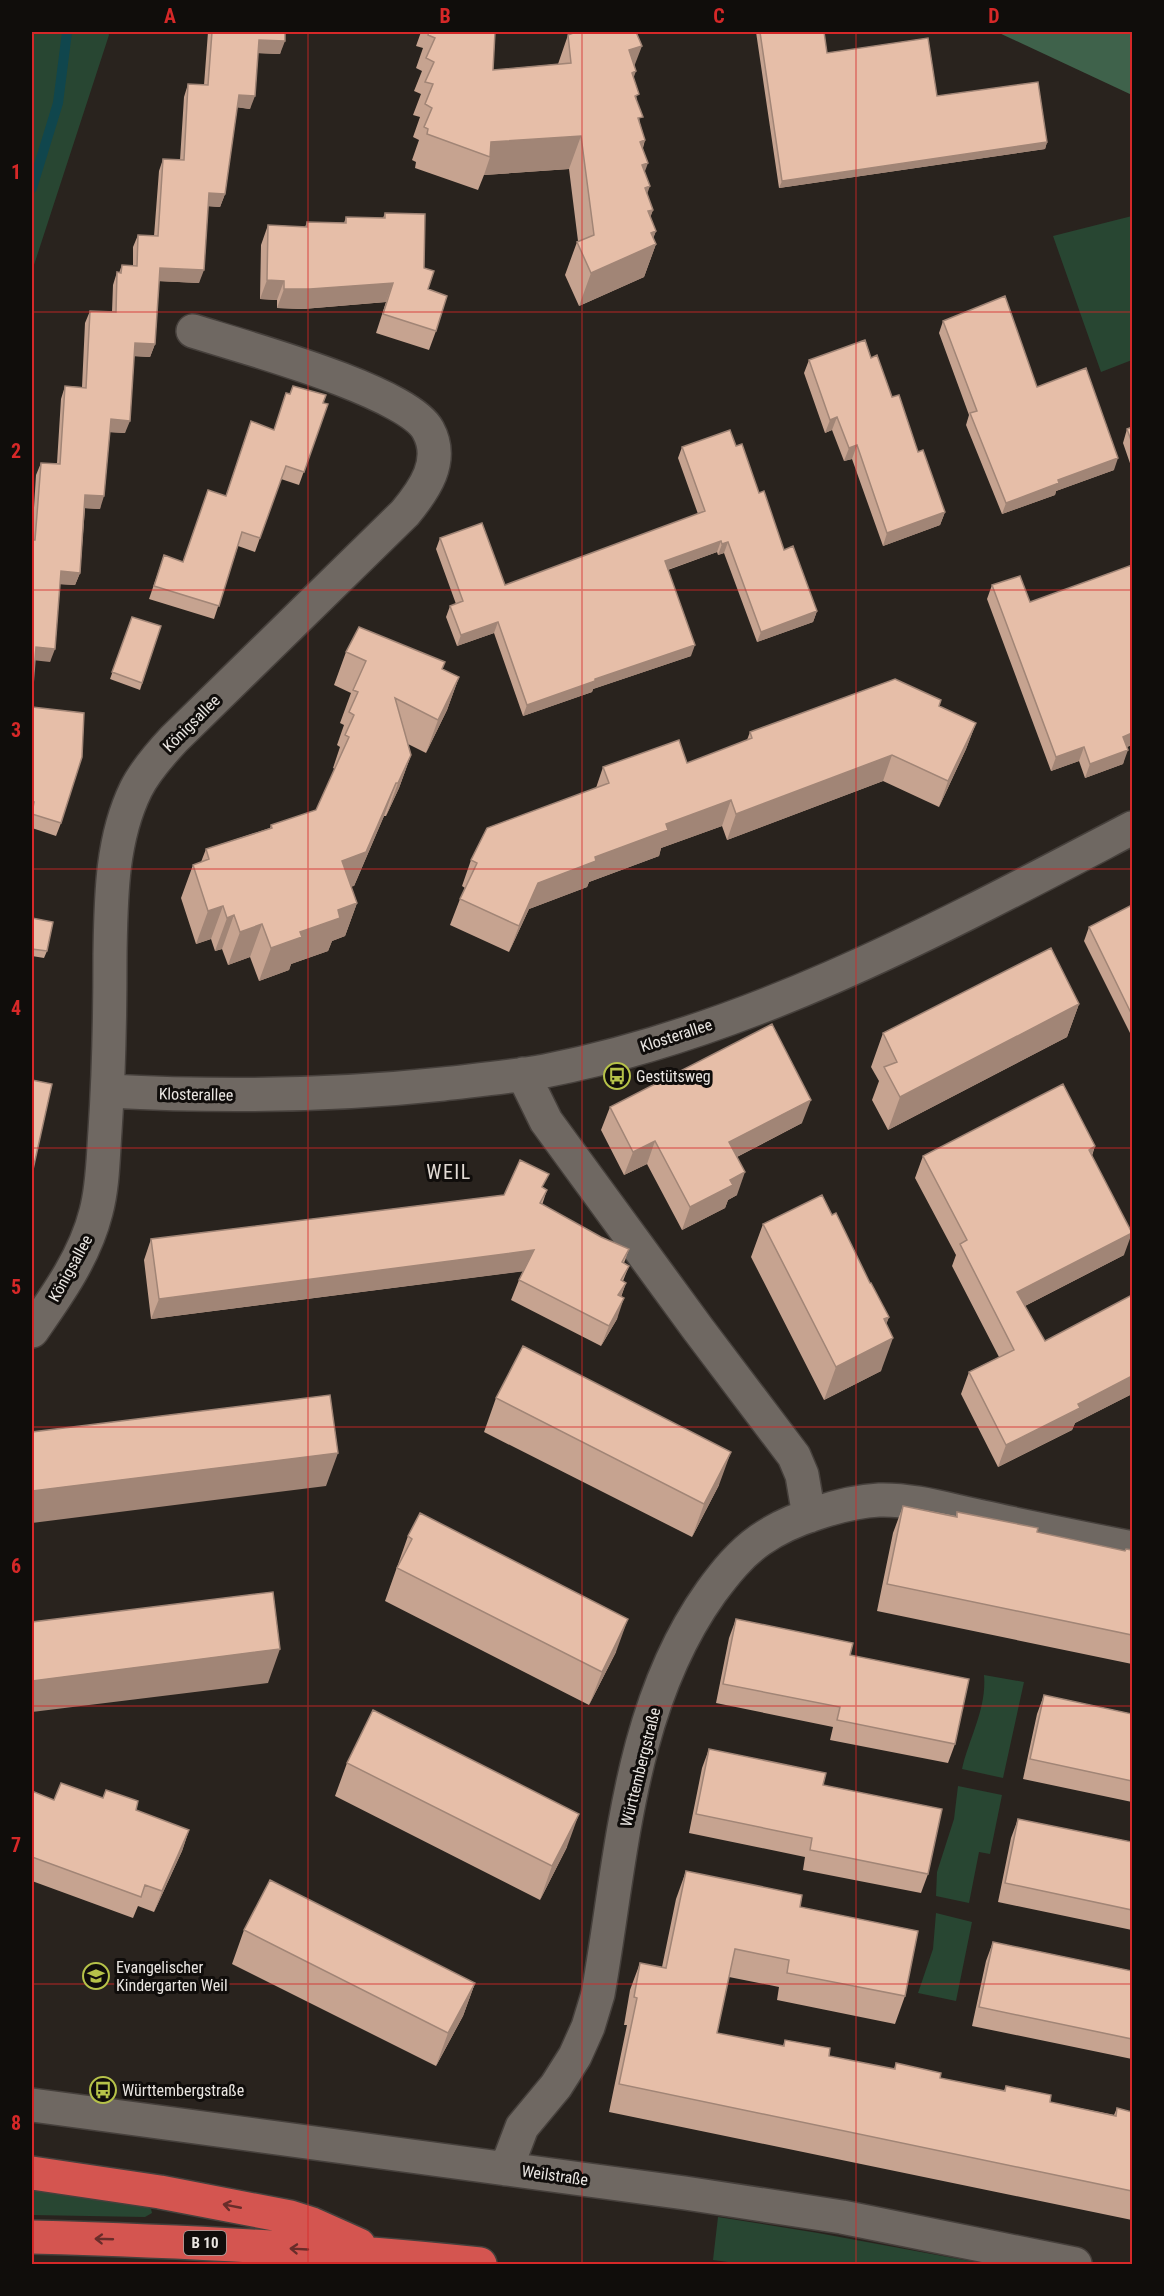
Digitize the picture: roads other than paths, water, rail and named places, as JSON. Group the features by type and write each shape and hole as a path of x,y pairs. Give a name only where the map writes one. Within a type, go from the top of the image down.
{"highway":[{"path":"32,2173 160,2192 290,2217 312,2224 378,2253"},
{"name":"B 10","path":"32,2237 378,2253 480,2265"}],"street":[{"name":"Königsallee","path":"32,1331 72,1269 91,1230 100,1193 108,1091 111,893 120,833 136,789 148,769 174,739 405,513 428,482 433,468 434,453 428,429 420,419 407,410 330,374 193,331"},
{"name":"Klosterallee","path":"108,1091 245,1095 343,1093 408,1088 523,1074 637,1048 679,1036 814,985 938,929 1132,828"},
{"path":"523,1074 536,1105 553,1131 698,1329 795,1456 802,1475 808,1516"},
{"name":"Württembergstraße","path":"506,2169 518,2134 567,2070 591,2019 598,1994 635,1772 646,1733 666,1673 691,1623 731,1567 760,1540 808,1516 856,1502 895,1500 1132,1548"},
{"name":"Weilstraße","path":"32,2105 842,2217 1075,2265"}],"waterway":[{"path":"32,188 58,103 67,32"}],"place":[{"name":"Gestütsweg","path":"617,1076"},
{"name":"Evangelischer Kindergarten Weil","path":"96,1976"},
{"name":"Württembergstraße","path":"103,2090"}],"district":[{"name":"WEIL","path":"449,1172"}]}
